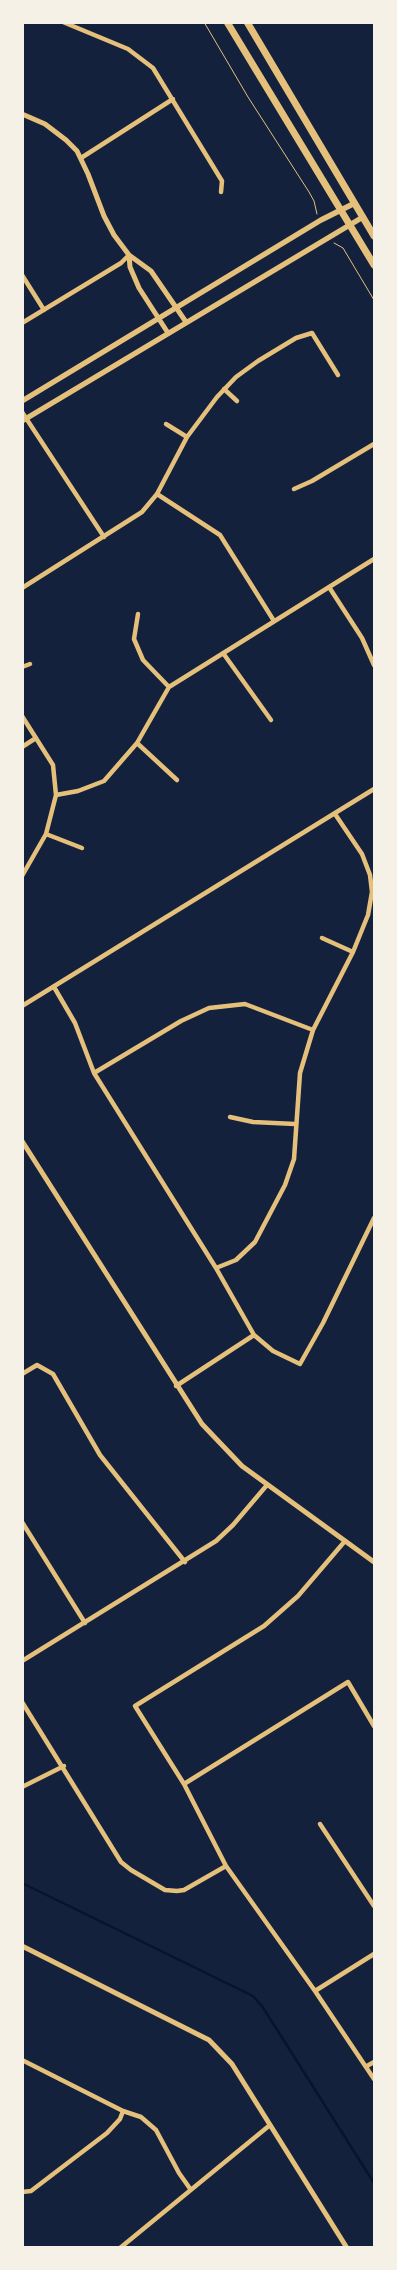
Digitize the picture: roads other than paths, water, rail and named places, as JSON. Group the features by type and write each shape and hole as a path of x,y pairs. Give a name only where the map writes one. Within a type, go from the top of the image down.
{"highway":[{"path":"227,22 374,265"},
{"path":"247,22 374,236"}],"main road":[{"path":"22,401 321,220 355,203"},
{"path":"25,420 363,217"}],"street":[{"path":"63,22 120,45 140,57 159,75 222,181 221,192"},
{"path":"81,158 173,99"},
{"path":"22,114 45,124 66,140 81,158 104,216 129,255 151,271 186,322"},
{"path":"22,322 121,263 129,255"},
{"path":"129,255 130,267 139,288 168,333"},
{"path":"22,275 44,310"},
{"path":"22,588 142,512 157,494 187,437 224,389 236,377 258,361 296,338 312,333 338,375"},
{"path":"224,389 237,401"},
{"path":"22,412 25,420 104,537"},
{"path":"166,424 187,437"},
{"path":"294,489 312,481 374,444"},
{"path":"157,494 220,535 274,620"},
{"path":"56,795 78,791 104,781 137,743 169,686 374,559"},
{"path":"328,587 362,638 374,665"},
{"path":"138,614 134,639 143,660 169,686"},
{"path":"223,653 271,720"},
{"path":"22,667 30,664"},
{"path":"22,716 53,765 56,795 46,834 22,876"},
{"path":"22,747 36,738"},
{"path":"137,743 177,780"},
{"path":"22,1006 374,789"},
{"path":"216,1268 236,1260 255,1242 285,1185 294,1159 300,1073 313,1030 354,952 368,915 372,892 370,875 362,854 335,814"},
{"path":"46,834 82,848"},
{"path":"322,938 354,952"},
{"path":"54,987 75,1023 94,1073 216,1268 254,1335 273,1351 300,1364 323,1323 374,1218"},
{"path":"94,1073 181,1021 209,1008 245,1004 313,1030"},
{"path":"230,1117 253,1122 295,1124"},
{"path":"22,1141 176,1386 202,1424 242,1466 374,1562"},
{"path":"176,1386 254,1335"},
{"path":"22,1374 37,1365 52,1374 100,1455 185,1562"},
{"path":"22,1661 185,1562 216,1541 233,1525 267,1485"},
{"path":"22,1522 85,1623"},
{"path":"345,1541 298,1596 264,1626 136,1706 184,1784 226,1866 315,1990 374,2079"},
{"path":"184,1784 348,1682 374,1726"},
{"path":"22,1702 64,1766 121,1862 141,1877 165,1890 184,1890 226,1866"},
{"path":"22,1787 64,1766"},
{"path":"320,1824 374,1906"},
{"path":"22,1946 209,2040 232,2064 347,2248"},
{"path":"315,1990 374,1954"},
{"path":"22,2060 123,2111 141,2118 156,2130 179,2173 191,2190"},
{"path":"367,2066 374,2062"},
{"path":"22,2192 31,2191 107,2133 120,2119 123,2111"},
{"path":"120,2248 270,2125"}],"waterway":[{"path":"22,1883 253,1996 262,2006 374,2183"}]}
